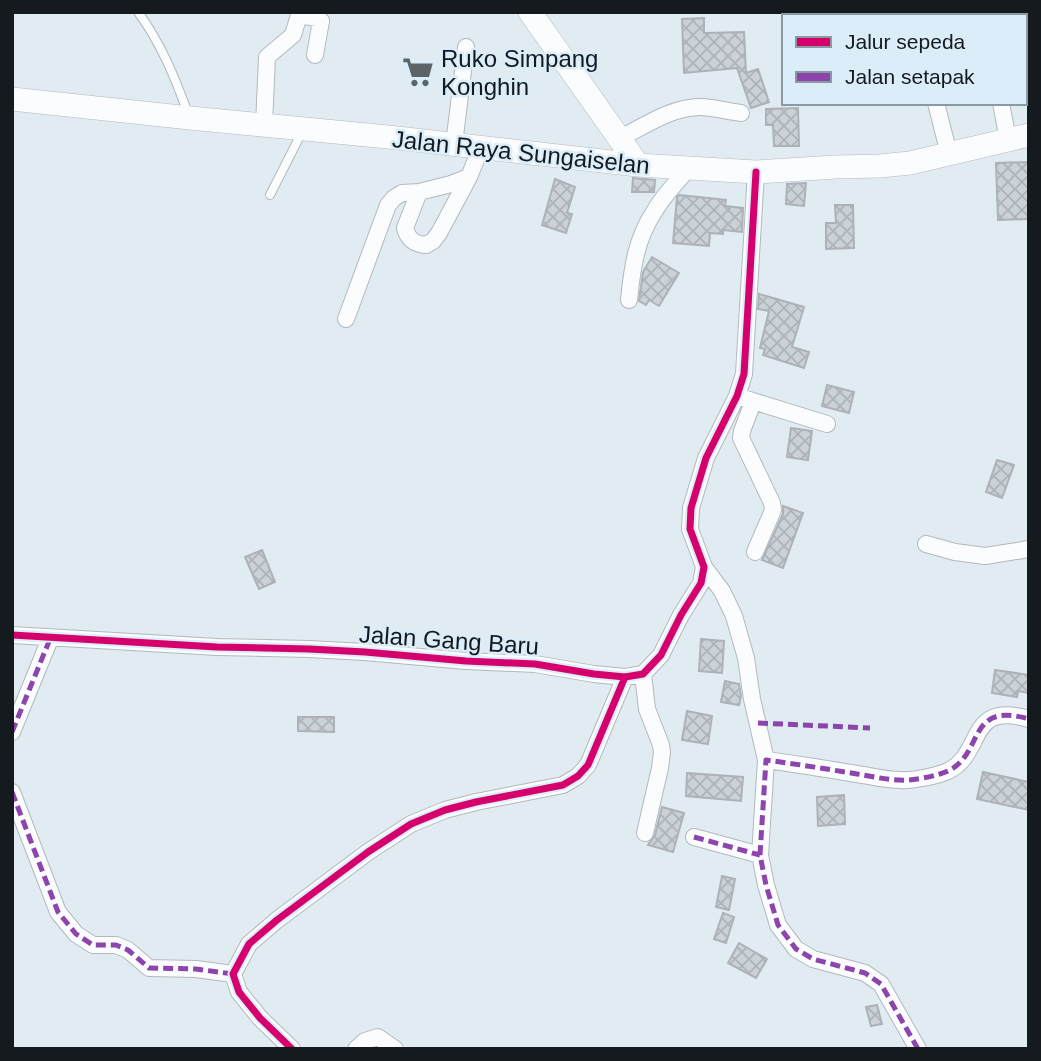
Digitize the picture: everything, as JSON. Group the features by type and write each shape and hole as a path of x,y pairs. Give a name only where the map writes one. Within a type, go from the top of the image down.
{"main road":[{"path":"530,12 638,165"},
{"name":"Jalan Raya Sungaiselan","path":"12,99 638,165 756,172 910,163 1018,137"}],"street":[{"path":"264,125 267,57 293,35 299,15 321,21 315,55"},
{"path":"454,144 466,47"},
{"path":"936,105 948,154"},
{"path":"1002,105 1018,137"},
{"path":"619,139 668,114 687,109 700,107 741,113"},
{"path":"419,192 405,228 411,240 426,246 439,233 469,177 481,147"},
{"path":"629,300 635,253 644,230 654,211 688,169"},
{"path":"755,552 773,510 741,438 756,172"},
{"path":"346,319 388,205 394,198 402,193 419,192 469,177"},
{"path":"745,399 827,424"},
{"path":"745,399 706,458 691,508 690,529 704,566 722,591 734,617 746,658 766,760 760,855 766,885 778,925 796,949 813,959 865,973 881,984 918,1049"},
{"path":"926,544 985,556 1029,549"},
{"path":"645,833 662,752 647,709 643,674 661,655 701,583 704,566"},
{"name":"Jalan Gang Baru","path":"12,635 50,639 365,652 535,664 625,677 643,674"},
{"path":"12,732 50,639"},
{"path":"292,1049 260,1018 239,992 233,974 249,944 276,920 368,852 411,824 445,810 476,802 563,785 578,776 587,765 625,677"},
{"path":"766,760 901,781 948,771 964,757 976,733 988,719 1002,715 1029,719"},
{"path":"12,792 58,912 76,934 93,945 116,945 128,950 149,968 196,969 233,974"},
{"path":"694,837 760,855"},
{"path":"356,1049 365,1041 379,1037 396,1049"}],"lane":[{"path":"138,12 167,59 190,118"},
{"path":"270,195 304,128"}],"building":[{"path":"704,18 704,33 744,32 746,73 758,69 769,102 751,108 737,68 684,73 682,19"},
{"path":"798,108 799,146 774,146 773,125 766,125 766,109"},
{"path":"1029,162 1029,219 998,220 996,163"},
{"path":"633,178 655,180 654,192 632,192"},
{"path":"555,179 575,187 567,213 572,214 566,233 542,225"},
{"path":"806,183 804,206 786,204 787,184"},
{"path":"679,195 726,200 725,206 743,208 742,232 723,230 723,234 710,233 709,246 673,243"},
{"path":"835,205 853,205 854,248 826,249 826,223 836,223"},
{"path":"652,257 679,273 659,306 649,300 646,305 639,301 643,272"},
{"path":"759,294 804,307 792,347 809,352 804,368 763,355 765,349 760,348 769,311 758,309"},
{"path":"827,385 854,392 849,413 822,406"},
{"path":"791,428 812,431 808,460 787,457"},
{"path":"997,460 1014,465 1002,498 986,492"},
{"path":"783,506 803,513 783,568 762,560 783,514"},
{"path":"262,550 275,582 259,589 245,557"},
{"path":"701,639 724,641 722,673 699,671"},
{"path":"995,670 1029,675 1029,693 1018,691 1017,697 992,693"},
{"path":"725,681 739,684 739,705 721,702"},
{"path":"687,711 712,716 708,744 682,740"},
{"path":"298,717 334,717 334,732 298,731"},
{"path":"983,772 1029,782 1029,810 977,799"},
{"path":"687,773 743,777 741,801 686,796"},
{"path":"844,795 845,824 818,826 817,797"},
{"path":"662,807 684,813 673,852 648,845 655,835"},
{"path":"722,876 735,879 729,910 716,907"},
{"path":"723,913 734,917 726,943 714,939"},
{"path":"739,943 767,959 756,978 728,963"},
{"path":"877,1005 882,1024 871,1026 866,1007"}],"marked path":[{"path":"12,732 50,639"},
{"path":"918,1049 881,984 865,973 813,959 796,949 778,925 760,855 766,760 889,779 918,779 943,773 960,763 985,723 995,717 1009,715 1029,719"},
{"path":"758,723 870,728"},
{"path":"12,792 58,912 76,934 93,945 116,945 128,950 149,968 196,969 233,974"},
{"path":"694,837 760,855"}],"cycle path":[{"path":"12,635 217,647 365,652 535,664 625,677 643,674 661,655 701,583 704,567 690,529 691,508 706,458 737,396 744,374 756,172"},
{"path":"292,1049 260,1018 239,992 233,974 249,944 368,852 411,824 445,810 476,802 563,785 578,776 588,765 625,677"}],"place":[{"name":"Ruko Simpang Konghin","path":"418,72"}]}
